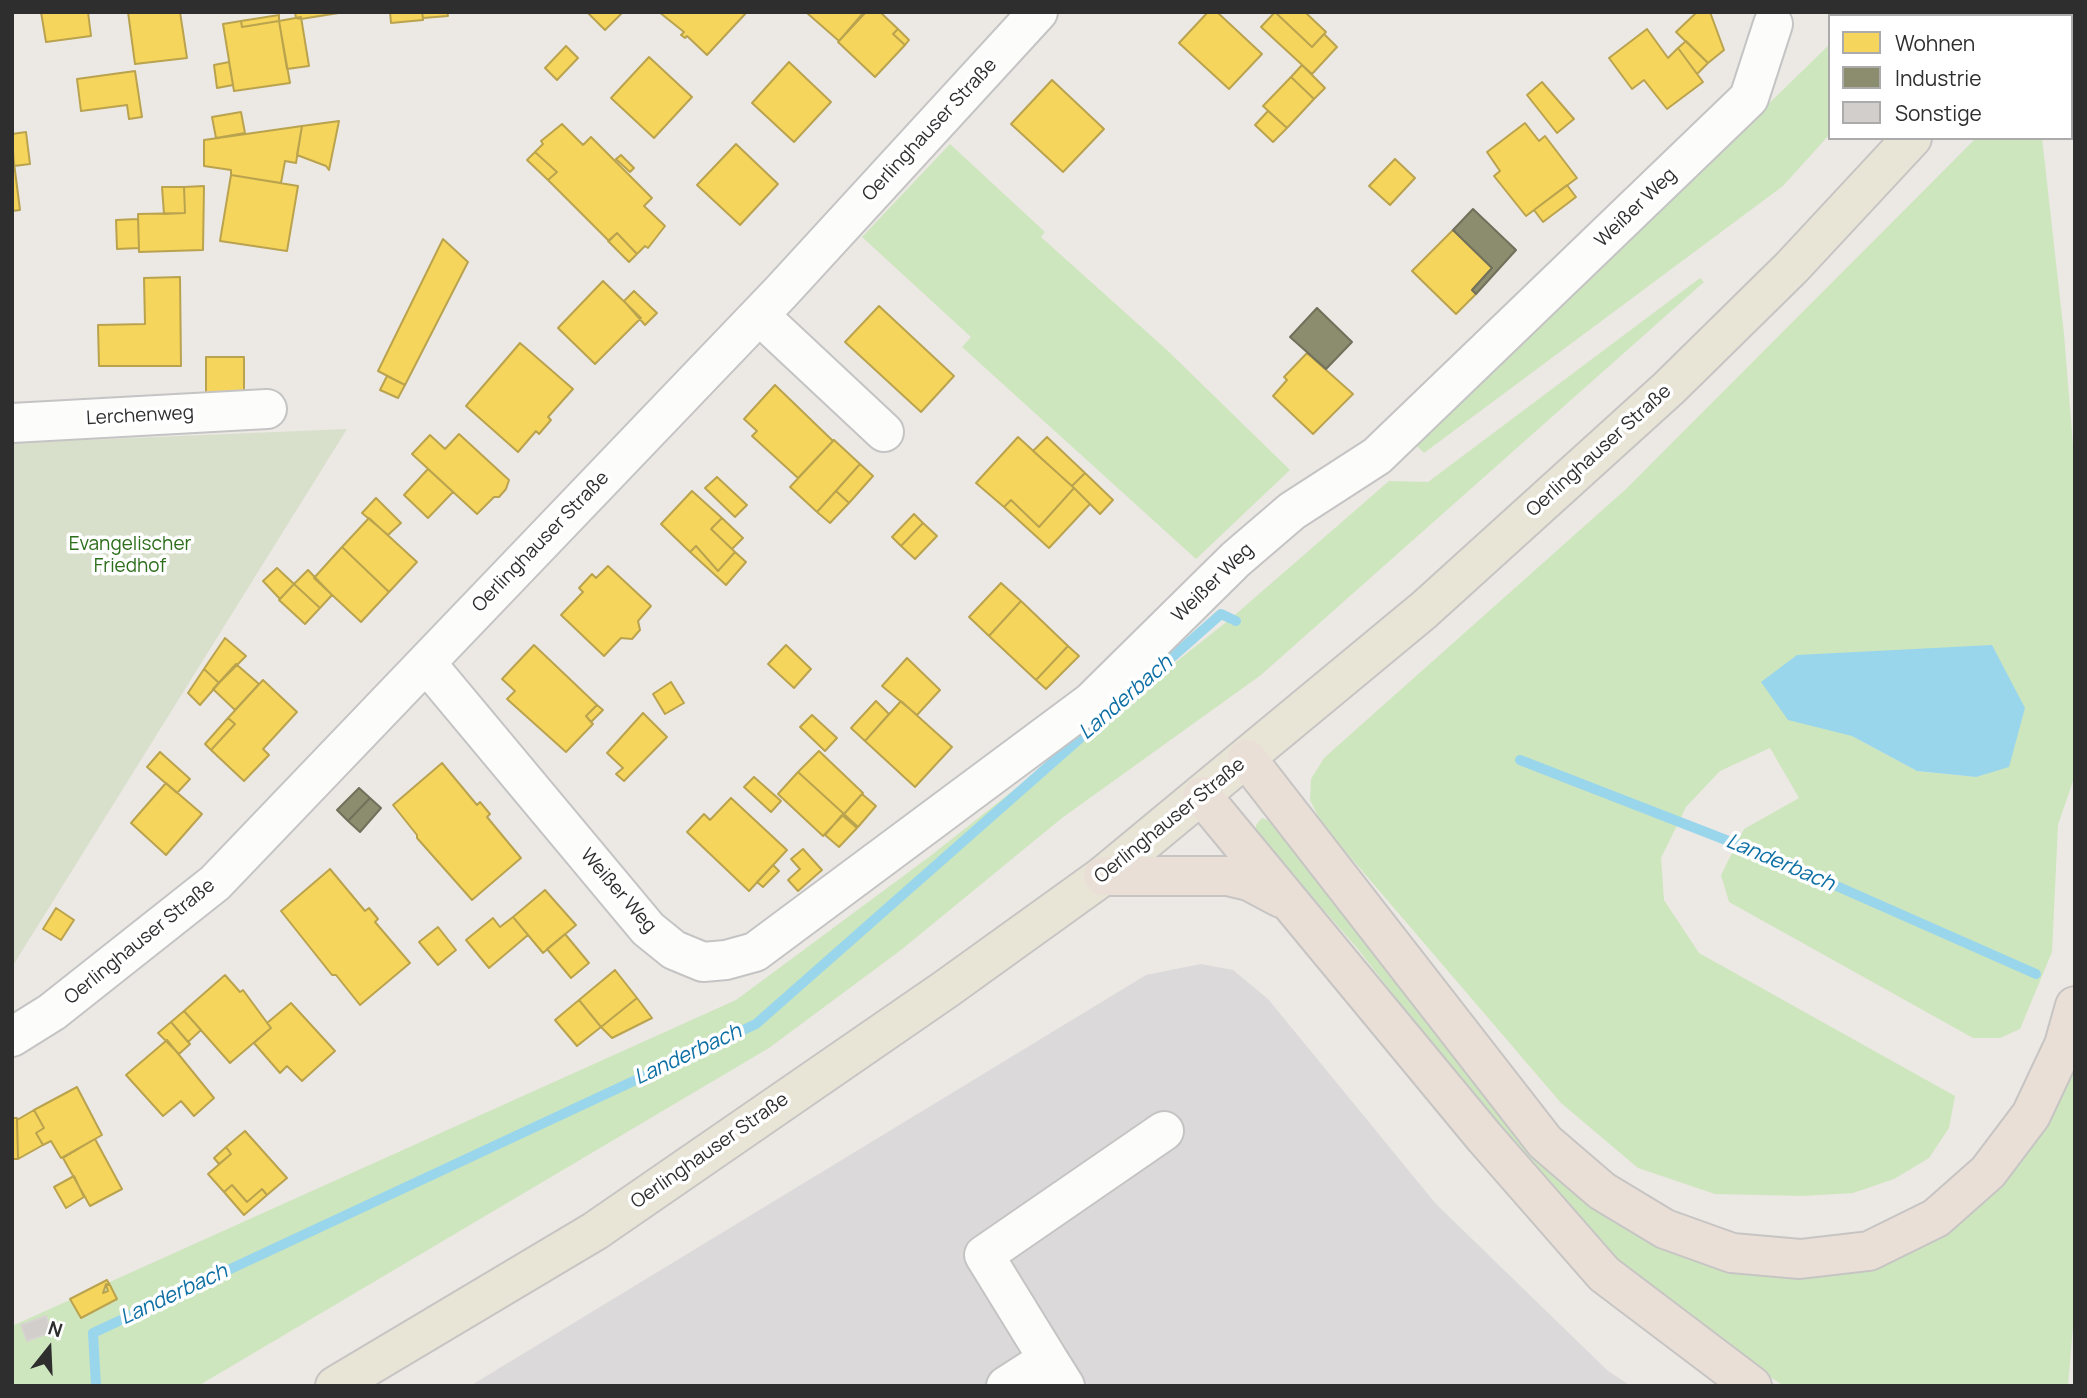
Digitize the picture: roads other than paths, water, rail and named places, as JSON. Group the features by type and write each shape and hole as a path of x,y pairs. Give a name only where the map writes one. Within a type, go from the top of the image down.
{"highway":[{"path":"1247,759 1545,1142 1602,1191 1665,1229 1732,1253 1800,1259 1868,1251 1936,1218 1988,1172 2031,1115 2064,1045 2075,1006"},
{"path":"1202,796 1485,1138 1604,1274 1752,1386"},
{"path":"1103,876 1228,876 1250,881 1292,904"}],"main road":[{"name":"Oerlinghauser Straße","path":"335,1386 595,1231 946,989 1103,876 1424,610 1669,388 1792,267 1910,140"}],"street":[{"name":"Oerlinghauser Straße","path":"12,1037 52,1012 215,883 759,315 1038,12"},
{"name":"Weißer Weg","path":"426,663 648,929 674,950 704,962 726,960 755,952 1091,702 1236,559 1292,511 1377,456 1749,98 1773,24"},
{"path":"759,315 884,432"},
{"name":"Lerchenweg","path":"12,423 267,409"},
{"path":"1006,1386 1057,1372 984,1255 1164,1131"}],"water":[{"path":"1992,645 2025,708 2009,767 1976,777 1917,771 1852,736 1788,720 1761,682 1797,655"}],"waterway":[{"name":"Landerbach","path":"96,1386 93,1333 756,1024 1221,614 1236,621"},
{"name":"Landerbach","path":"1520,760 1780,861 2036,974"}],"park label":[{"name":"Evangelischer Friedhof","path":"130,556"}]}
